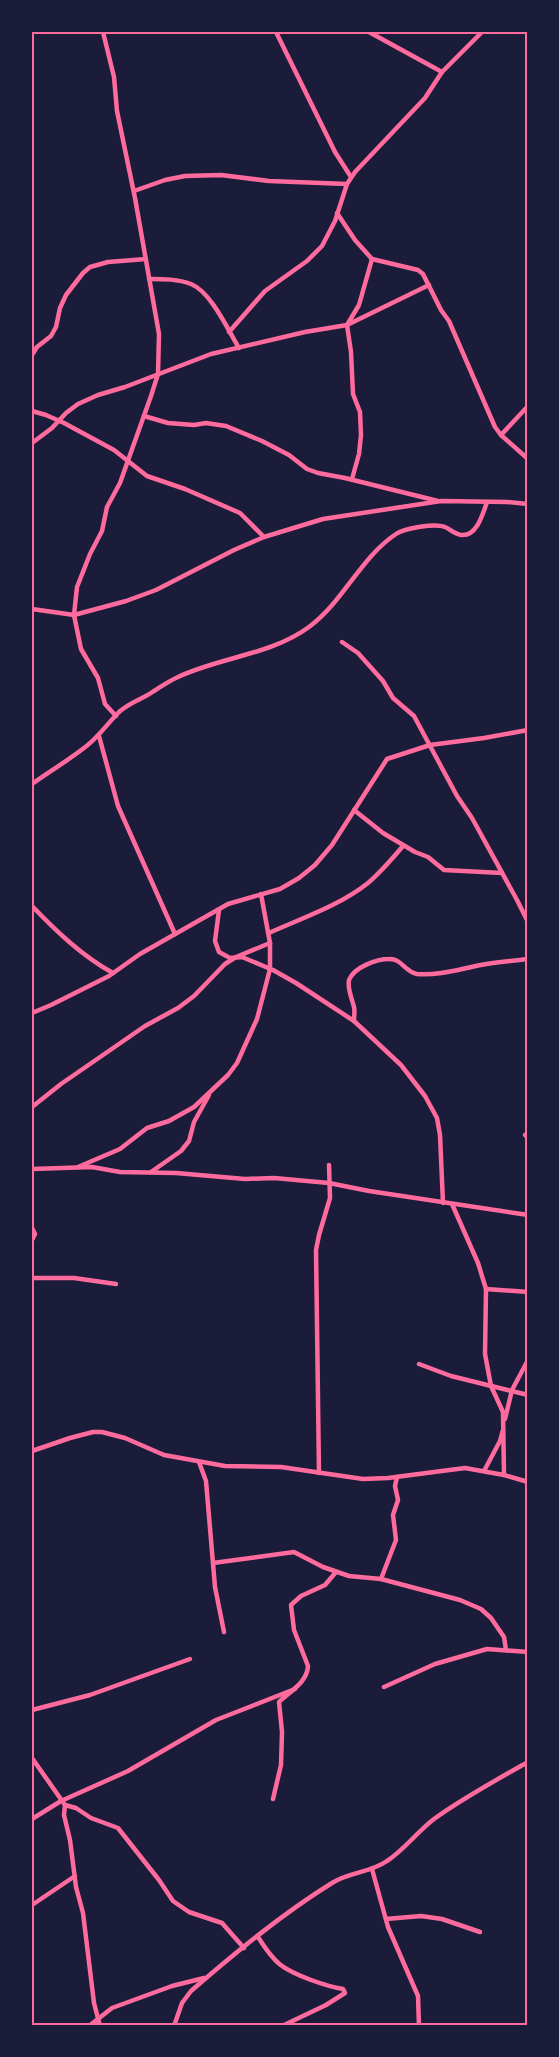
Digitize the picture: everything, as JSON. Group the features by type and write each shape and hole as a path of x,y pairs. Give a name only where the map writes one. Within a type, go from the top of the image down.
{"street":[{"path":"103,32 114,77 121,132 134,190 159,334 158,374 120,483 107,507 102,531 77,587 74,615 81,649 98,678 105,704 116,716"},
{"path":"276,32 335,152 351,177"},
{"path":"369,32 442,72"},
{"path":"229,332 265,291 307,261 322,246 351,177 425,98 442,72 482,32"},
{"path":"134,190 165,180 221,175 269,181 347,184"},
{"path":"337,212 355,240 372,259 418,270 423,274 454,331 478,392 495,427 528,459"},
{"path":"32,355 36,347 51,336 66,295 90,267 108,262 146,259"},
{"path":"352,479 359,454 361,435 360,412 353,394 347,325 359,305 372,259"},
{"path":"149,279 176,280 193,284 201,289 239,348"},
{"path":"32,443 60,421 66,413 88,400 211,354 305,332 347,325 429,285"},
{"path":"501,435 528,406"},
{"path":"32,411 46,414 114,450 147,476 185,489 240,513 264,537"},
{"path":"144,416 182,424 206,423 226,426 262,441 289,455 307,469 318,473 441,501"},
{"path":"32,609 74,615 126,601 156,590 264,537 323,519 441,501 528,504"},
{"path":"32,784 83,749 99,736 116,716 135,701 179,676 210,663 240,656 294,637 323,616 371,554 398,532 440,525 460,535 465,535 476,526 487,502"},
{"path":"342,642 358,653 383,681 393,698 414,716 528,922"},
{"path":"32,1013 112,974 140,954 228,904 280,889 315,865 343,830 387,759 430,745 528,730"},
{"path":"99,736 118,806 175,933"},
{"path":"354,810 383,834 428,857 444,870 502,873"},
{"path":"269,933 356,891 388,865 403,846"},
{"path":"32,1169 78,1167 120,1149 147,1128 181,1115 194,1107 228,1076 237,1063 257,1019 270,969 269,933 261,894"},
{"path":"519,904 528,903"},
{"path":"32,906 82,953 112,974"},
{"path":"219,909 215,941 219,952 230,958 242,957 296,983 354,1021 401,1065 432,1108 440,1135 443,1203"},
{"path":"32,1107 145,1026 186,1002 213,974 236,957 270,943"},
{"path":"354,1021 350,979 356,970 363,967 395,959 408,972 417,974 528,959"},
{"path":"151,1173 181,1151 189,1141 194,1122 212,1090"},
{"path":"319,1473 316,1250 330,1198 329,1165"},
{"path":"78,1167 120,1172 245,1179 274,1178 329,1183 528,1215"},
{"path":"452,1204 478,1263 486,1289 485,1354 491,1386 503,1412 504,1475"},
{"path":"32,1228 35,1234 32,1240"},
{"path":"32,1278 74,1278 116,1284"},
{"path":"486,1289 528,1292"},
{"path":"484,1471 500,1441 512,1390 528,1360"},
{"path":"419,1364 445,1374 528,1395"},
{"path":"32,1450 70,1437 102,1432 125,1438 164,1455 225,1466 281,1467 363,1479 465,1468 528,1482"},
{"path":"199,1462 209,1497 215,1587 224,1632"},
{"path":"381,1579 396,1540 393,1515 398,1500 395,1486 397,1477"},
{"path":"213,1563 294,1552 349,1576 381,1579 460,1600 481,1609 496,1625 504,1637 506,1650"},
{"path":"273,1799 281,1764 282,1732 279,1702 295,1689 303,1679 308,1666 294,1630 291,1605 301,1596 325,1585 336,1572"},
{"path":"384,1687 435,1664 487,1649 528,1652"},
{"path":"32,1710 90,1695 190,1659"},
{"path":"32,1819 128,1771 216,1720 295,1689"},
{"path":"32,1758 63,1803 83,1913 85,1942 99,2022"},
{"path":"174,2025 191,1991 286,1915 334,1881 372,1869 398,1853 410,1839 435,1819 528,1762"},
{"path":"63,1803 91,1818 118,1828 173,1901 189,1912 222,1923 244,1948"},
{"path":"372,1869 386,1919 418,1996 419,2025"},
{"path":"32,1905 75,1876"},
{"path":"386,1919 421,1916 442,1919 480,1932"},
{"path":"258,1937 272,1957 290,1972 329,1987 343,1989 345,1993 326,2005 282,2025"},
{"path":"89,2025 99,2022 112,2008 172,1986 207,1978"}]}
